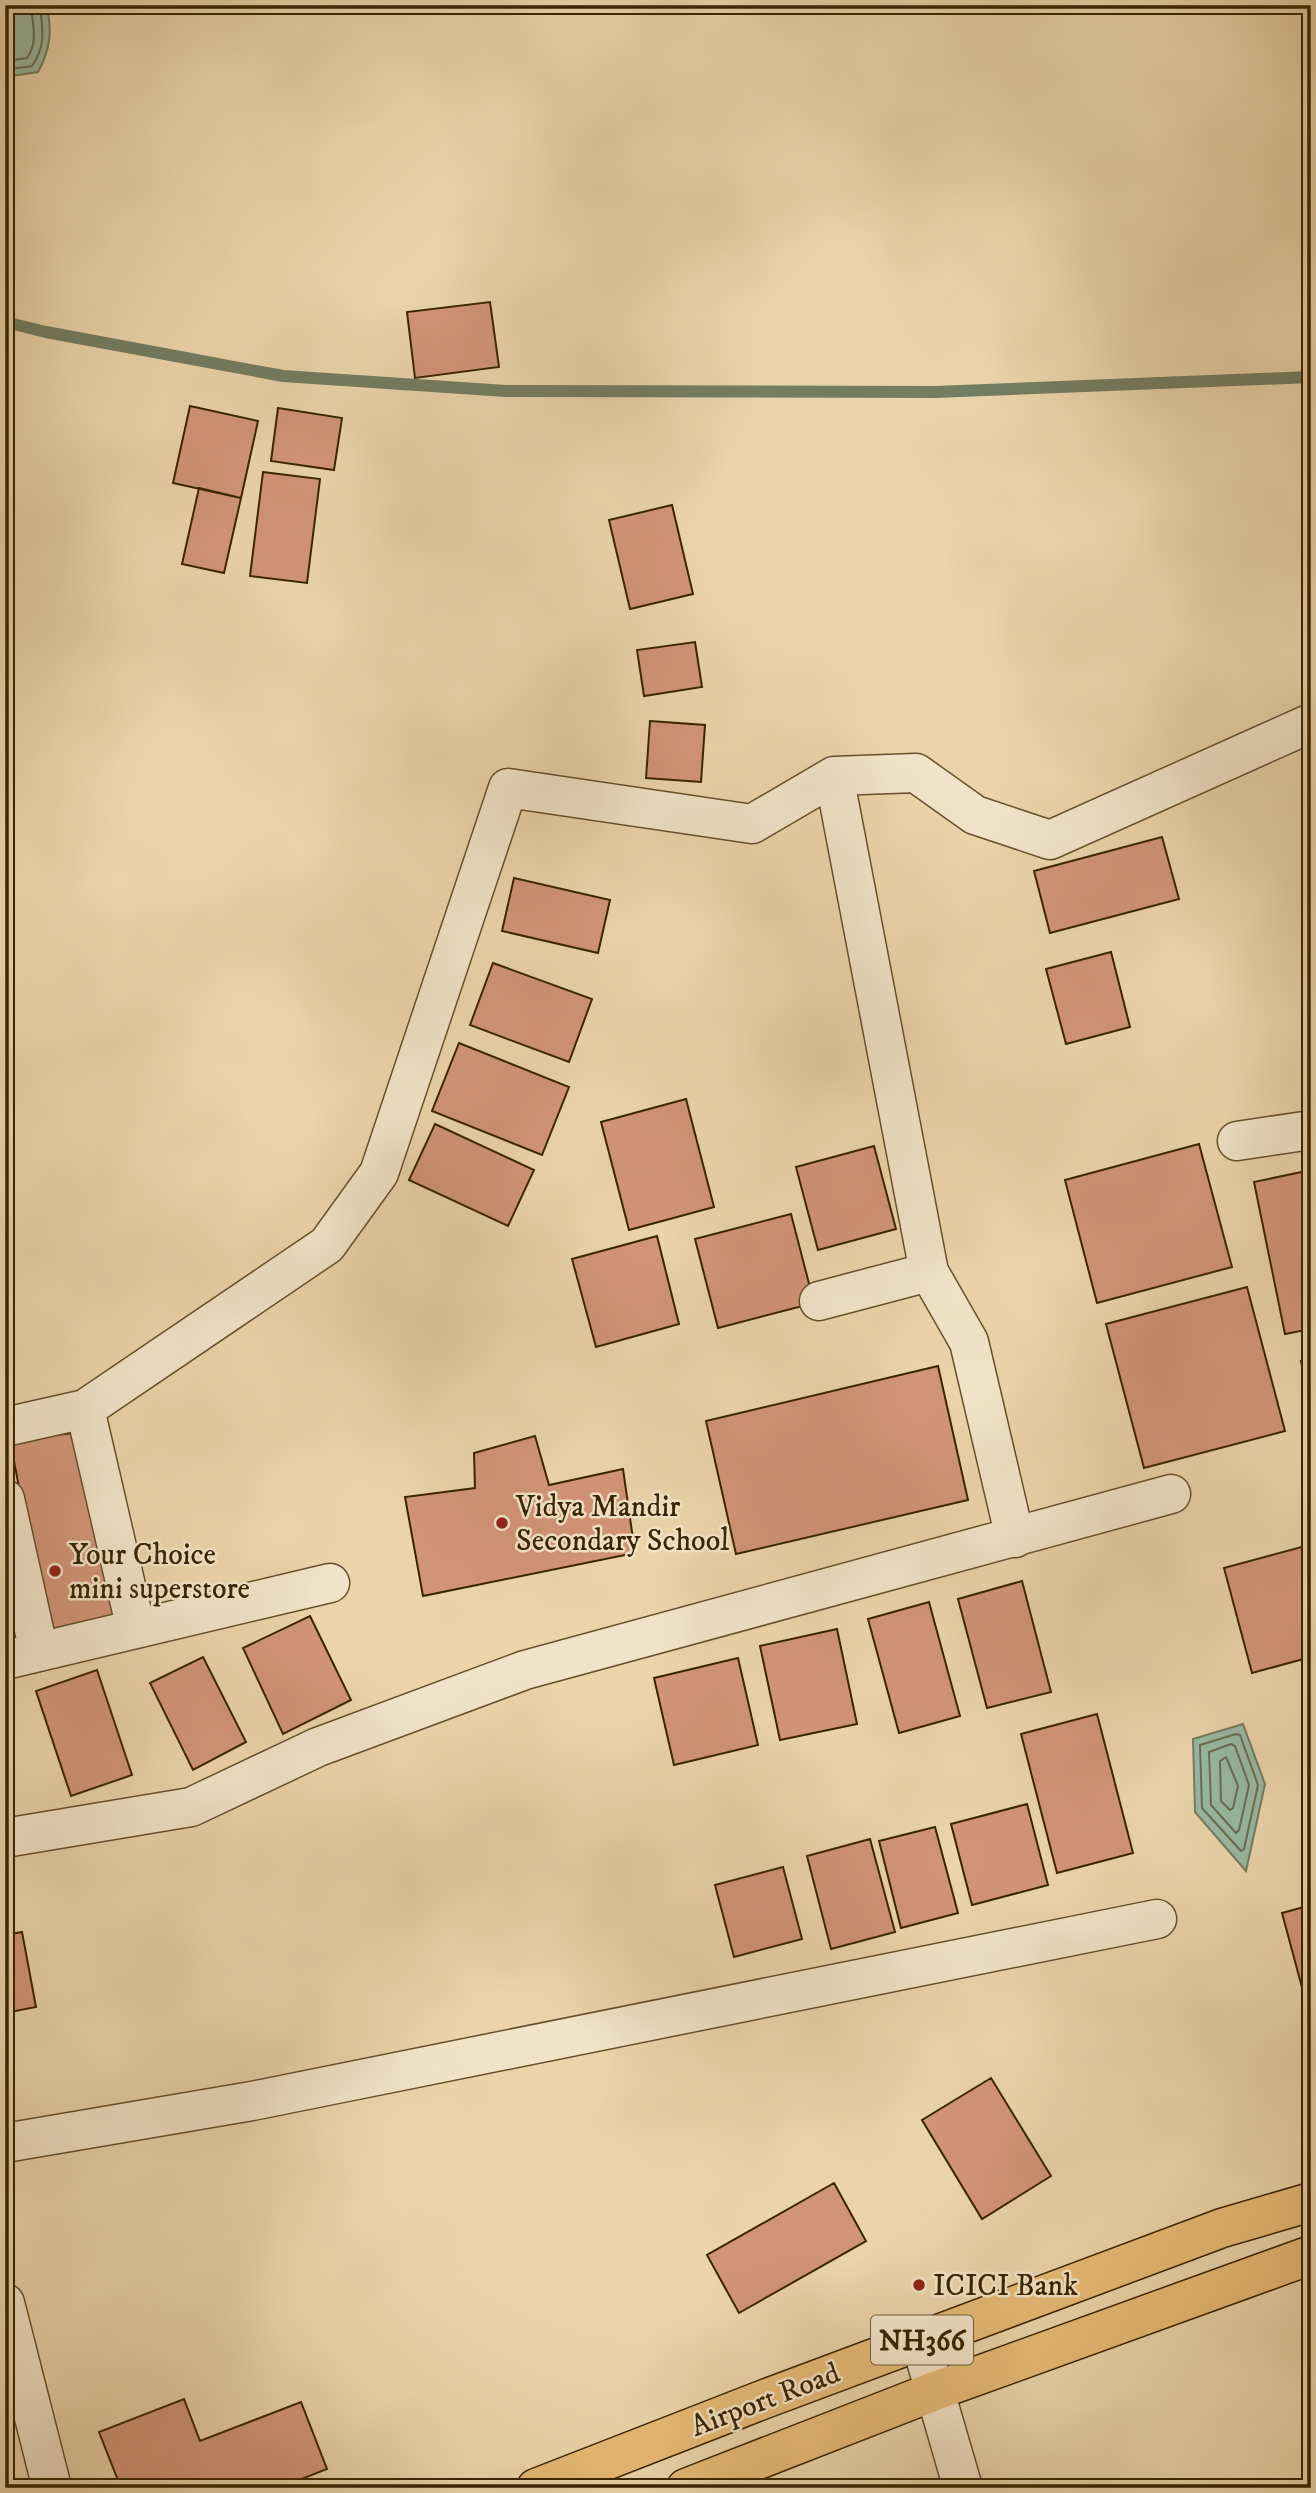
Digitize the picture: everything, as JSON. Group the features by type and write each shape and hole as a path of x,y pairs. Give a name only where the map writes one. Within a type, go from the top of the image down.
{"highway":[{"name":"Airport Road","path":"536,2488 920,2340 1222,2228 1311,2202"},
{"name":"Airport Road","path":"686,2488 935,2391 1311,2255"}],"street":[{"path":"5,1427 85,1409 327,1244 379,1173 509,788 752,824 834,776 916,774 975,815 1050,840 1311,723"},
{"path":"834,776 929,1272 969,1342 1015,1538"},
{"path":"1237,1141 1311,1130"},
{"path":"819,1301 929,1272"},
{"path":"85,1409 136,1629"},
{"path":"6,1830 191,1807 318,1746 525,1670 1171,1494"},
{"path":"5,1499 22,1656 330,1583"},
{"path":"5,2143 265,2098 1157,1919"},
{"path":"5,2303 52,2488"},
{"path":"920,2340 963,2488"}],"water":[{"path":"5,5 46,5 49,40 38,72 5,77"},
{"path":"1243,1724 1265,1784 1246,1871 1195,1812 1193,1739"}],"building":[{"path":"490,302 499,367 415,378 407,312"},
{"path":"190,406 258,421 241,498 173,483"},
{"path":"278,408 342,418 334,470 271,461"},
{"path":"263,472 320,479 307,583 250,576"},
{"path":"199,488 241,498 224,573 182,564"},
{"path":"672,505 693,594 630,609 609,520"},
{"path":"695,642 702,687 644,696 637,650"},
{"path":"650,721 705,725 701,782 646,778"},
{"path":"1162,837 1179,899 1050,933 1034,871"},
{"path":"514,878 610,900 598,953 502,931"},
{"path":"1111,952 1130,1027 1066,1044 1046,969"},
{"path":"493,963 592,999 569,1062 470,1025"},
{"path":"459,1043 569,1087 542,1155 432,1111"},
{"path":"686,1099 714,1207 629,1230 601,1122"},
{"path":"435,1124 534,1170 508,1226 409,1180"},
{"path":"1199,1144 1232,1267 1097,1303 1065,1180"},
{"path":"874,1146 896,1229 818,1250 796,1167"},
{"path":"1311,1170 1311,1329 1285,1334 1254,1182"},
{"path":"791,1214 814,1303 718,1328 695,1239"},
{"path":"657,1236 679,1324 596,1347 572,1259"},
{"path":"1247,1287 1285,1431 1144,1468 1106,1324"},
{"path":"1311,1359 1311,1409 1301,1361"},
{"path":"938,1366 968,1500 736,1554 706,1421"},
{"path":"74,1433 115,1616 46,1630 10,1440"},
{"path":"535,1436 549,1485 623,1469 635,1553 423,1596 405,1497 475,1488 474,1453"},
{"path":"1309,1545 1311,1657 1252,1673 1224,1568"},
{"path":"1022,1581 1051,1692 987,1708 958,1599"},
{"path":"929,1602 960,1716 899,1733 868,1619"},
{"path":"310,1616 351,1700 283,1734 243,1648"},
{"path":"837,1629 857,1724 780,1740 760,1646"},
{"path":"203,1657 246,1742 193,1770 150,1683"},
{"path":"738,1658 758,1745 674,1765 654,1678"},
{"path":"97,1670 132,1775 71,1796 36,1691"},
{"path":"1097,1714 1133,1853 1057,1873 1021,1734"},
{"path":"1027,1804 1048,1885 972,1905 951,1824"},
{"path":"935,1827 958,1913 901,1928 879,1841"},
{"path":"870,1839 895,1932 831,1949 807,1856"},
{"path":"783,1867 802,1939 734,1957 715,1885"},
{"path":"1311,1905 1311,2021 1282,1913"},
{"path":"22,1932 36,2007 5,2013 5,1935"},
{"path":"991,2078 1051,2176 982,2219 922,2120"},
{"path":"834,2183 866,2241 739,2313 707,2255"},
{"path":"184,2399 200,2441 301,2402 327,2469 279,2488 121,2488 99,2432"}],"waterway":[{"path":"5,322 283,376 506,391 935,392 1311,377"}],"place":[{"name":"Vidya Mandir Secondary School","path":"502,1523"},
{"name":"Your Choice mini superstore","path":"55,1571"},
{"name":"ICICI Bank","path":"919,2285"}]}
